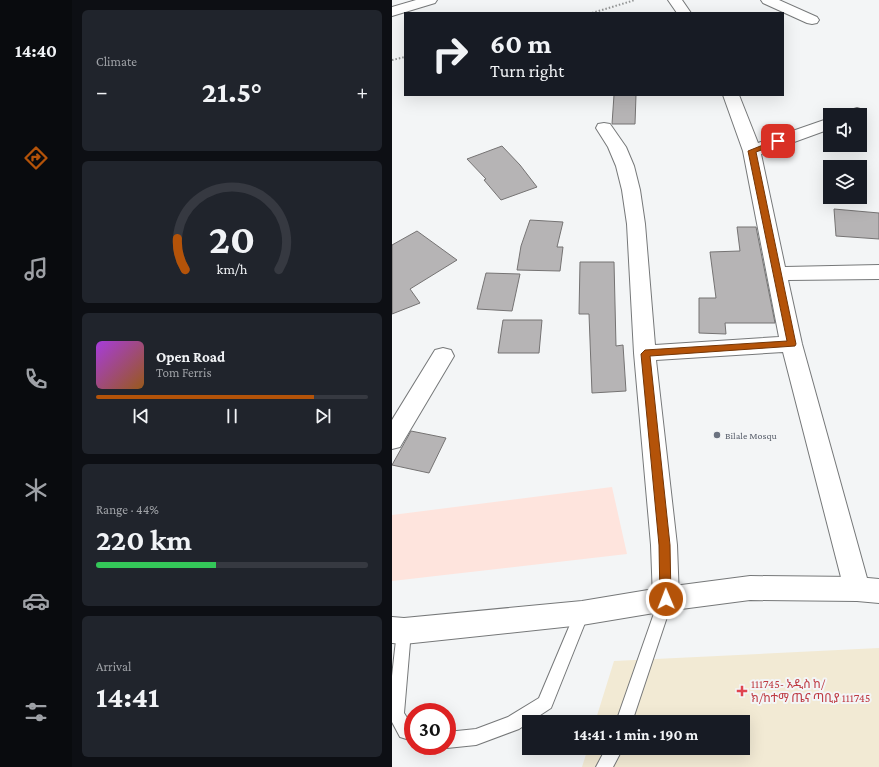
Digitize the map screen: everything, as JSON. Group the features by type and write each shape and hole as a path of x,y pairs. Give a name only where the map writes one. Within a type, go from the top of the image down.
{"street":[{"path":"392,12 430,0"},
{"path":"675,0 683,12"},
{"path":"768,0 812,20"},
{"path":"398,630 582,614 666,599 750,588 868,590 792,344 752,151 731,96"},
{"path":"752,151 823,126"},
{"path":"604,128 617,148 625,166 631,190 636,224 645,354 664,545 666,599"},
{"path":"778,274 879,272"},
{"path":"645,354 792,344"},
{"path":"392,440 443,356"}],"lane":[{"path":"626,715 666,599"},
{"path":"456,739 476,737 513,723 545,703 582,614"},
{"path":"398,630 396,714 404,728"},
{"path":"604,767 611,755"}],"path":[{"path":"595,12 635,0"},
{"path":"392,60 404,57"}],"shaded area":[{"path":"612,487 627,554 392,581 392,515"},
{"name":"111745- አዲስ ከ/ ክ/ከተማ ጤና ጣቢያ 111745","path":"879,648 879,767 582,767 586,755 750,755 750,715 597,715 614,661"}],"building":[{"path":"614,96 636,96 635,124 612,124"},
{"path":"502,146 520,165 537,187 501,200 484,180 486,179 467,159"},
{"path":"834,209 879,213 879,239 836,236"},
{"path":"530,220 563,222 557,247 563,247 560,271 517,270 521,246"},
{"path":"737,227 756,227 775,323 725,323 726,334 699,333 699,298 716,298 710,252 740,251"},
{"path":"417,231 457,260 410,289 420,303 392,314 392,245"},
{"path":"580,262 614,262 616,346 623,345 626,391 592,393 589,314 579,314"},
{"path":"486,273 520,274 512,311 477,309"},
{"path":"503,320 542,320 539,353 498,353"},
{"path":"411,431 446,438 429,473 392,465"}],"place":[{"name":"Bilale Mosqu","path":"717,435"},
{"name":"111745- አዲስ ከ/ ክ/ከተማ ጤና ጣቢያ 111745","path":"742,691"}],"route":[{"path":"666,599 664,545 645,354 792,344 752,151 778,141"}]}
